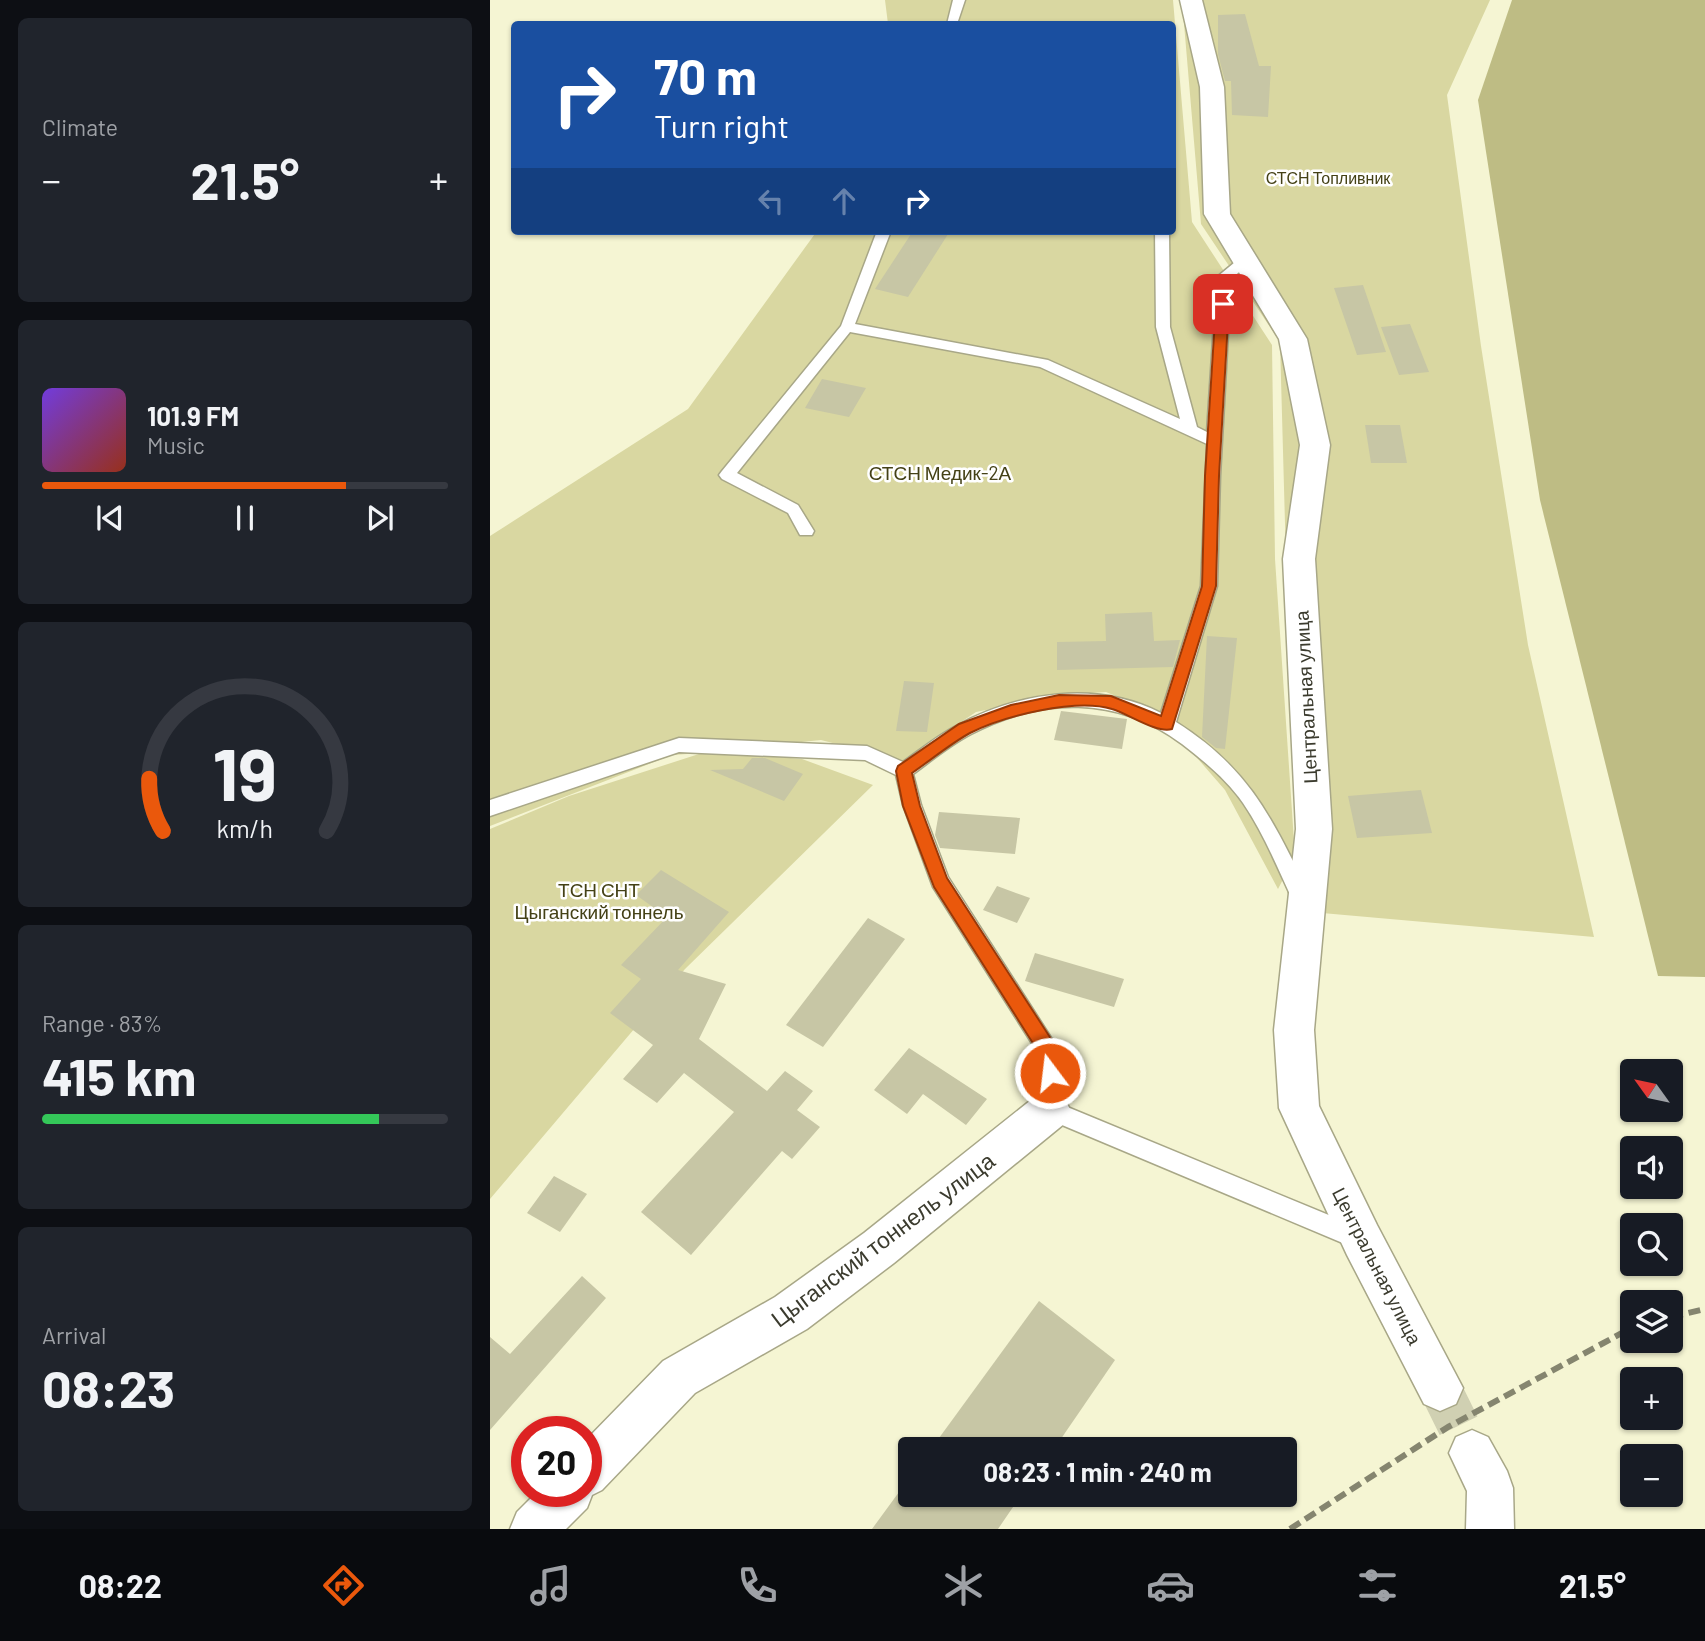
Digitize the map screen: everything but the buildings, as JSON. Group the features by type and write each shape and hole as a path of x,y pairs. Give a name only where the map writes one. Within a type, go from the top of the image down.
{"street":[{"name":"Центральная улица","path":"1191,0 1212,87 1217,214 1293,339 1315,445 1299,559 1314,830 1294,1030 1299,1108 1362,1240 1440,1388"},
{"name":"Цыганский тоннель улица","path":"602,1457 679,1377 792,1313 879,1248 1051,1111"},
{"path":"1472,1453 1490,1488 1490,1529"},
{"path":"534,1529 555,1507"}],"lane":[{"path":"953,21 959,0"},
{"path":"806,531 793,509 727,475 847,327 882,235"},
{"path":"1162,235 1163,327 1189,430"},
{"path":"1166,725 1209,586 1224,277 1245,261"},
{"path":"847,327 1043,363 1214,441"},
{"path":"904,771 965,729 1011,711 1059,701 1111,702 1166,725 1208,756 1240,786 1273,840 1306,907"},
{"path":"490,808 679,745 867,753 904,771"},
{"path":"904,771 912,806 940,881 1050,1054 1051,1111 1362,1240"}],"green space":[{"name":"СТСН Медик-2А","path":"885,0 1173,0 1175,21 888,21"},
{"name":"СТСН Топливник","path":"1182,0 1490,0 1447,95 1481,346 1528,645 1594,937 1322,913 1290,706 1280,342 1201,224"},
{"name":"СТСН Медик-2А","path":"1176,35 1192,222 1272,345 1275,559 1295,856 1278,889 1225,790 1158,713 1106,692 1061,695 976,712 903,761 821,740 711,751 802,759 873,785 685,969 490,1199 490,829 569,796 702,753 672,755 490,826 490,536 688,409 814,235 1176,235"}],"shaded area":[{"path":"1512,0 1705,0 1705,977 1658,976 1540,500 1478,100"}],"tunnel":[{"path":"1440,1388 1472,1453"}],"railway":[{"path":"1683,1314 1705,1309"},
{"path":"1290,1529 1448,1427 1620,1334"}],"route":[{"path":"1050,1073 1050,1054 940,881 912,806 904,771 965,729 1011,711 1059,701 1111,702 1166,725 1209,586 1212,476 1223,304"}],"park label":[{"name":"ТСН СНТ Цыганский тоннель","path":"599,901"}]}
